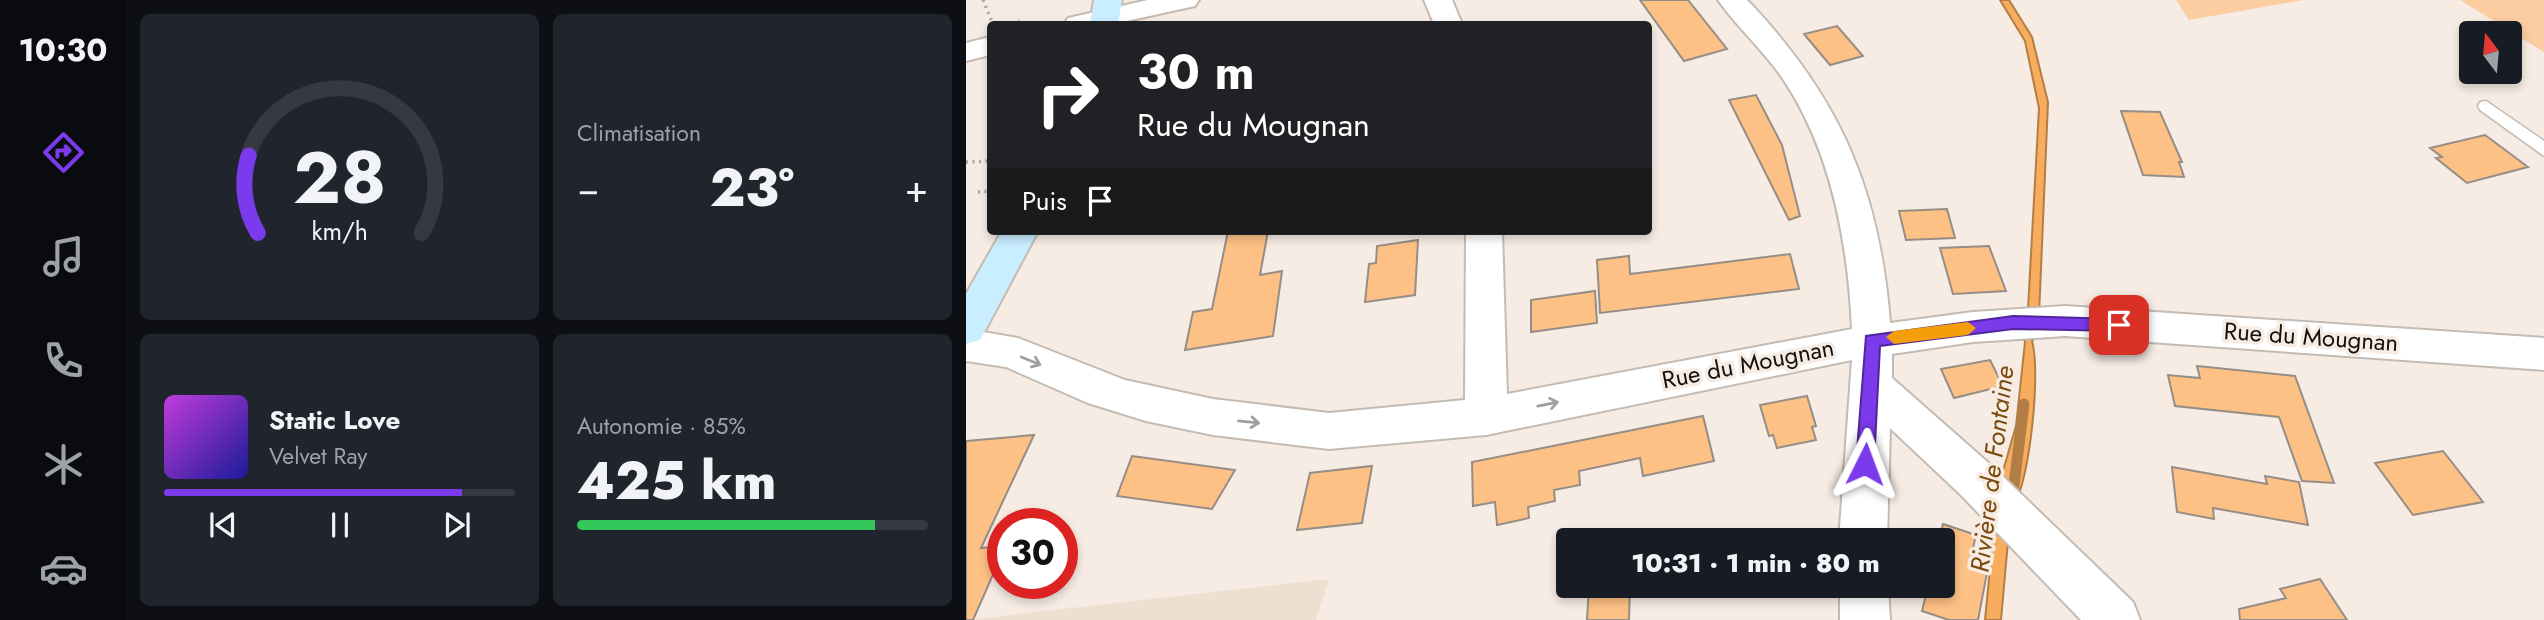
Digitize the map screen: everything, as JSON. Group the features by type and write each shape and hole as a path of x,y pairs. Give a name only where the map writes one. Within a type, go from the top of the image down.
{"street":[{"path":"1086,21 1106,14 1185,0"},
{"path":"1438,0 1447,21"},
{"path":"1732,0 1774,45 1815,106 1846,181 1863,259 1872,340 1863,528"},
{"path":"966,52 987,47"},
{"path":"966,329 1018,235"},
{"path":"1484,235 1486,417"},
{"name":"Rue du Mougnan","path":"966,345 988,344 1105,391 1214,418 1333,431 1486,417 1872,340 2013,323 2065,321 2544,354"},
{"path":"1869,382 1977,481 2115,620"},
{"path":"1864,598 1865,620"}],"lane":[{"path":"2486,106 2544,150"}],"path":[{"path":"983,0 992,21"},
{"path":"966,162 987,161"},
{"path":"978,192 987,191"}],"shaded area":[{"path":"2000,0 2009,0 2032,37 2048,102 2039,316 2028,309 2039,108 2025,41"},
{"path":"2176,0 2303,0 2189,20"},
{"path":"2460,0 2544,0 2544,52 2522,38 2522,21 2494,21"},
{"path":"2038,336 2032,341 2035,376 2029,450 2020,492 2014,505 1998,488 2016,426 2025,342 2023,337"},
{"path":"1995,518 2009,530 2001,620 1985,620"},
{"path":"1329,579 1316,620 966,620"}],"building":[{"path":"1640,0 1688,0 1727,49 1684,61"},
{"path":"1837,26 1863,56 1830,65 1804,34"},
{"path":"1756,95 1782,145 1800,216 1789,220 1729,100"},
{"path":"2121,111 2160,112 2182,162 2179,162 2184,177 2143,175"},
{"path":"2485,135 2528,167 2467,183 2436,158 2442,157 2430,148"},
{"path":"1947,209 1955,238 1906,240 1899,211"},
{"path":"1227,235 1267,235 1260,275 1282,271 1273,336 1185,350 1193,312 1212,309"},
{"path":"1418,240 1415,295 1365,302 1369,264 1376,263 1377,246"},
{"path":"1989,246 2006,291 1953,294 1940,248"},
{"path":"1790,254 1799,289 1600,313 1597,260 1629,256 1630,274"},
{"path":"1595,291 1597,323 1531,332 1531,300"},
{"path":"1990,360 2003,386 1954,398 1941,369"},
{"path":"2197,366 2295,376 2334,483 2302,481 2279,417 2175,406 2168,375 2200,378"},
{"path":"1807,396 1816,426 1812,427 1816,440 1777,448 1773,435 1769,436 1760,405"},
{"path":"1703,416 1714,461 1643,476 1640,458 1579,471 1580,485 1554,490 1555,501 1528,507 1529,518 1497,525 1495,502 1473,506 1472,462"},
{"path":"1034,435 1000,508 987,508 987,535 981,548 987,547 987,588 973,620 966,620 966,441"},
{"path":"2443,451 2483,502 2413,515 2375,463"},
{"path":"1132,456 1235,470 1212,509 1117,496"},
{"path":"1372,466 1362,523 1297,530 1310,473"},
{"path":"2172,467 2267,484 2265,476 2299,482 2308,525 2213,508 2214,519 2177,512"},
{"path":"1955,528 1976,535 1969,566 1987,573 1978,620 1949,620 1922,611 1925,598 1955,598"},
{"path":"2320,579 2347,620 2240,620 2239,609 2286,598 2280,589"},
{"path":"1588,598 1630,598 1629,620 1587,620"}],"waterway":[{"name":"Rivière de Fontaine","path":"2013,493 2024,404"}],"slow traffic":[{"path":"1894,337 1968,328"}],"route":[{"path":"1865,464 1872,340 2013,323 2065,321 2119,325"}]}
